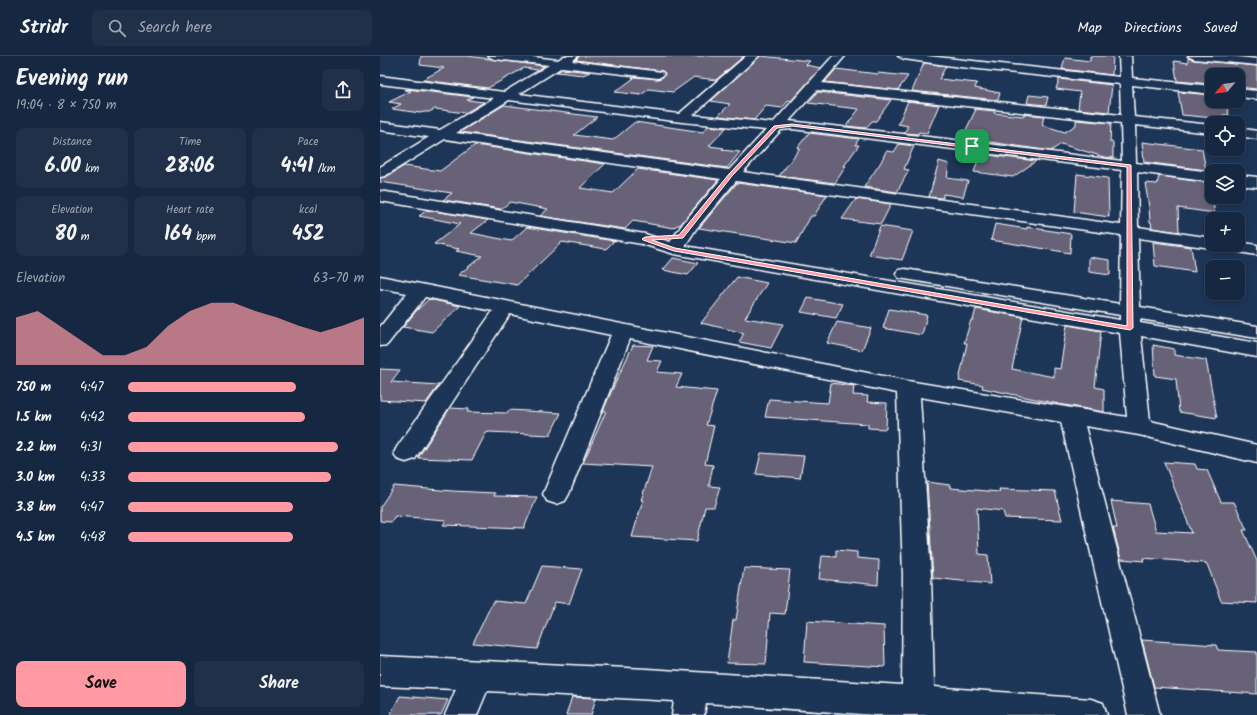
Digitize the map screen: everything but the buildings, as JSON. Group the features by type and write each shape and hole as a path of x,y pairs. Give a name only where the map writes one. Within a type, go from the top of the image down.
{"street":[{"path":"494,56 658,74"},
{"path":"380,173 572,56"},
{"path":"682,118 753,56"},
{"path":"677,243 731,175 815,86 839,56"},
{"path":"904,56 960,64 1205,89"},
{"path":"1125,56 1130,166 1130,319 1138,427"},
{"path":"1194,56 1257,62"},
{"path":"380,80 505,97 604,107 682,118 775,127 792,125 1205,176"},
{"path":"815,86 1205,128"},
{"path":"1245,94 1257,95"},
{"path":"380,126 1205,242"},
{"path":"1245,133 1257,135"},
{"path":"1245,181 1257,182"},
{"path":"380,196 677,243 1130,319 1257,332"},
{"path":"1245,248 1257,250"},
{"path":"380,282 908,388 1070,417 1138,427 1255,456"},
{"path":"380,340 420,290"},
{"path":"406,453 505,307"},
{"path":"1130,319 1257,350"},
{"path":"556,494 622,331"},
{"path":"908,388 917,576 918,709"},
{"path":"1070,417 1144,715"},
{"path":"380,671 478,675 691,701 1091,715"},
{"path":"461,715 478,675"}],"route":[{"path":"792,125 972,146 1130,166 1130,328 674,250 645,239 681,237 731,175 775,127 792,125"}]}
